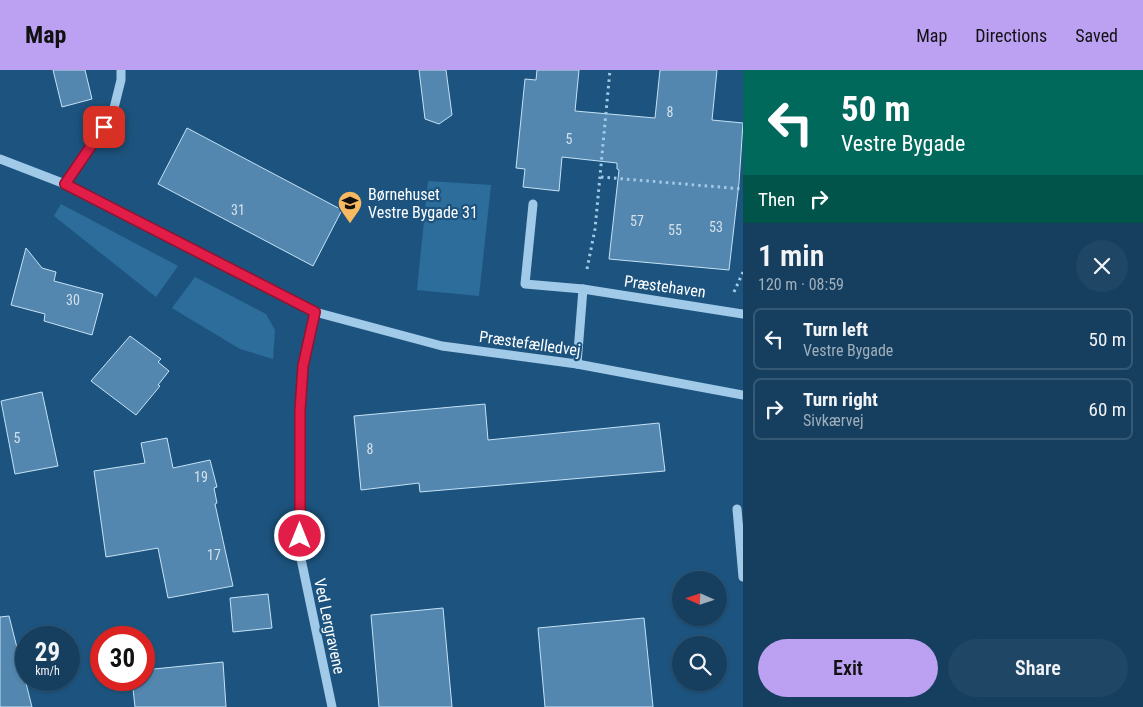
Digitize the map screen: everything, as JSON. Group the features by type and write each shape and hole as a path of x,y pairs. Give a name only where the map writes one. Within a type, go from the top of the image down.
{"street":[{"path":"65,184 113,112 122,80 121,70"},
{"name":"Præstefælledvej","path":"0,159 65,184 315,312 442,346 577,364 743,395"},
{"name":"Præstehaven","path":"533,204 526,284 583,289 743,314"},
{"path":"577,364 583,289"},
{"name":"Ved Lergravene","path":"315,312 302,375 300,411 300,554 332,707"},
{"path":"737,509 743,577"}],"path":[{"path":"583,289 595,229 610,70"},
{"path":"601,178 743,188"}],"shaded area":[{"path":"428,181 491,185 479,296 417,290"},
{"path":"61,204 178,266 156,297 54,216"},
{"path":"195,277 266,314 275,330 273,359 240,349 172,308"}],"building":[{"path":"53,70 85,70 92,99 62,107"},
{"path":"419,70 446,70 452,115 439,124 425,119"},
{"path":"537,70 579,70 575,111 655,118 660,70 717,70 712,120 743,123 739,183 729,270 609,259 619,170 617,169 617,163 562,157 559,191 523,187 525,169 516,168 525,79 536,80"},
{"path":"187,128 342,210 313,266 158,184"},
{"path":"26,248 42,268 56,272 54,281 103,294 92,335 44,321 45,314 11,305"},
{"path":"130,336 161,359 158,362 169,371 158,385 160,386 136,415 91,381"},
{"path":"42,392 58,466 15,474 1,401"},
{"path":"485,404 488,440 659,423 665,471 420,492 419,483 361,490 354,416"},
{"path":"167,438 173,468 210,460 217,487 214,488 217,503 215,504 233,586 168,598 158,548 106,557 94,471 145,463 141,443"},
{"path":"268,594 272,628 233,632 230,598"},
{"path":"443,608 452,707 379,707 371,615"},
{"path":"9,616 15,640 15,691 28,691 32,707 0,707 0,617"},
{"path":"644,618 653,707 545,707 538,628"},
{"path":"223,662 226,707 135,707 133,691 155,691 155,669"}],"place":[{"name":"Børnehuset Vestre Bygade 31","path":"350,224"}],"route":[{"path":"104,127 65,184 315,312 303,366 300,411 300,536"}]}
